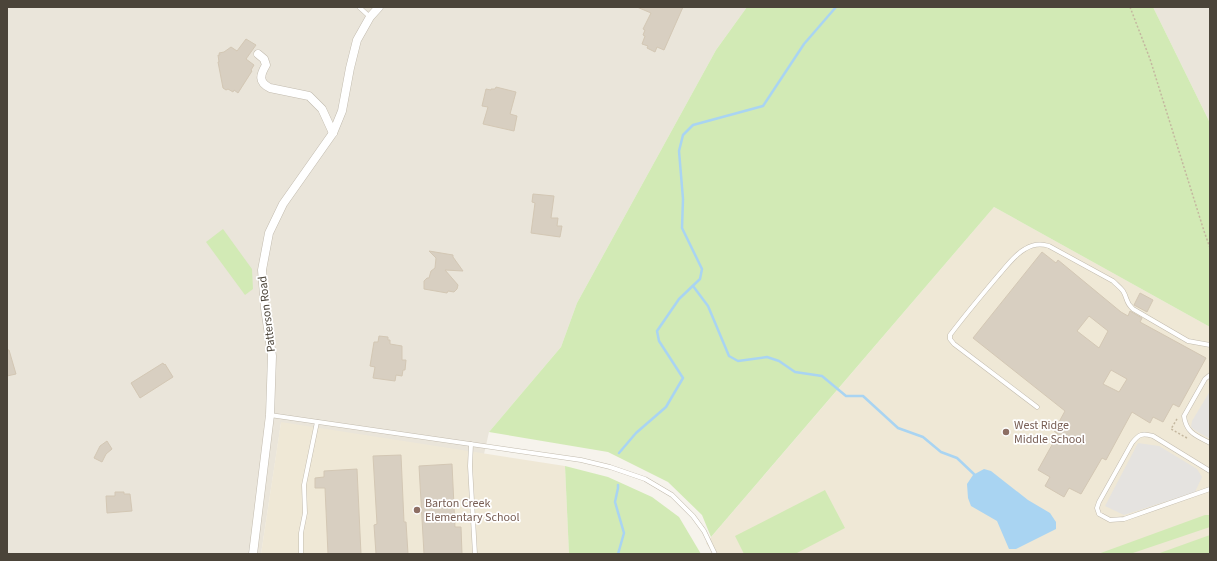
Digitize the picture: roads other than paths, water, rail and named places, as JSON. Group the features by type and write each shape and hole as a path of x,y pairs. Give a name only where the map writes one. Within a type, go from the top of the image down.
{"street":[{"name":"Patterson Road","path":"253,554 270,415 272,356 265,308 262,270 269,233 283,204 333,133 342,111 357,40 370,17 379,7"},
{"path":"258,54 264,59 266,65 262,72 262,81 265,85 270,88 309,96 322,109 333,133"}],"lane":[{"path":"359,7 370,17"},
{"path":"1037,407 954,344 950,339 950,335 969,310 1013,258 1030,246 1043,244 1049,246 1113,281 1121,288 1127,303 1133,309 1188,341 1210,345"},
{"path":"1210,375 1205,379 1184,416 1187,428 1210,443"},
{"path":"270,415 581,460 610,466 645,479 672,495 693,516 704,531 714,554"},
{"path":"301,554 305,513 304,485 317,422"},
{"path":"1210,471 1153,436 1142,434 1136,437 1132,443 1100,502 1098,508 1099,514 1110,520 1124,519 1210,489"},
{"path":"471,444 470,466 476,554"}],"water":[{"path":"984,469 991,471 1028,500 1050,513 1056,522 1056,529 1016,549 1009,549 997,521 971,506 968,498 967,484 973,475"}],"waterway":[{"path":"619,453 636,433 666,407 683,378 659,341 657,331 679,299 700,279 702,269 682,228 683,199 679,151 683,135 693,125 763,106 804,44 836,7"},
{"path":"693,286 708,306 729,356 738,361 767,357 779,361 795,372 822,376 846,396 863,396 898,428 923,437 941,452 957,458 976,476"},
{"path":"618,485 615,502 624,533 618,554"}],"place":[{"name":"West Ridge Middle School","path":"1006,432"},
{"name":"Barton Creek Elementary School","path":"417,510"}]}
